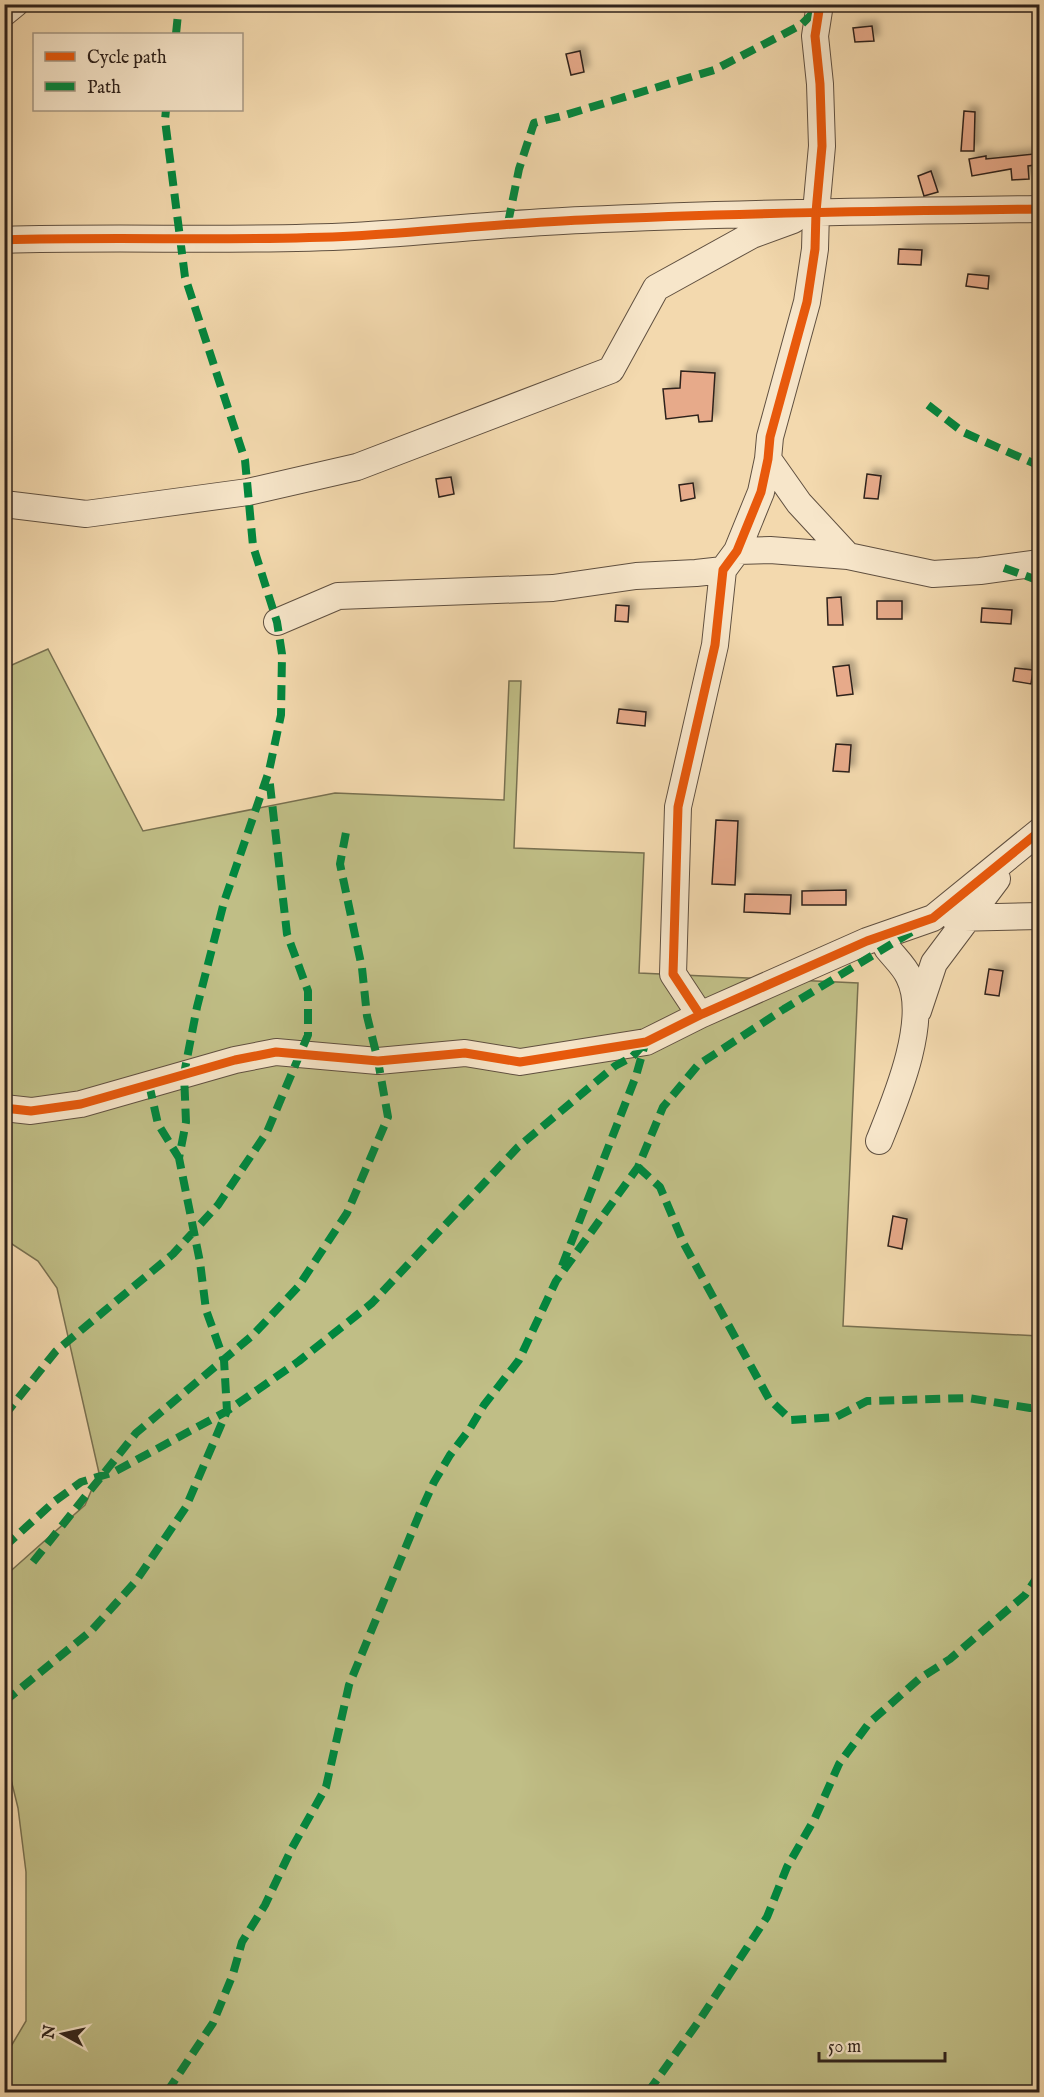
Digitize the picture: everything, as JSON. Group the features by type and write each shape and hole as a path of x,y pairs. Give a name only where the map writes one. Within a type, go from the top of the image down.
{"street":[{"path":"4,14 15,4"},
{"path":"700,1015 673,974 678,807 715,645 730,560 761,492 770,437 807,302 815,249 822,146 820,84 815,36 820,4"},
{"path":"4,240 80,237 180,240 353,236 572,220 816,212 1040,209"},
{"path":"4,504 86,514 248,492 357,467 611,370 656,288 752,235 816,212"},
{"path":"768,459 800,503 848,555"},
{"path":"277,622 338,596 553,588 636,576 696,573 730,560 770,550 848,555 933,574 980,571 1040,563"},
{"path":"933,918 1040,831"},
{"path":"879,1141 896,1100 909,1054 916,1017 934,963 966,918 999,878 1007,858"},
{"path":"4,1108 31,1111 81,1104 234,1060 276,1052 378,1061 465,1053 520,1062 646,1042 700,1015 867,941 933,918 1040,916"},
{"path":"887,948 909,974 916,999 916,1017"}],"shaded area":[{"path":"48,649 143,831 335,793 504,800 509,681 521,681 514,848 644,853 639,973 858,983 843,1326 1039,1336 1039,2092 5,2092 4,2053 10,2048 26,2021 26,1872 18,1808 4,1751 5,1576 85,1505 99,1473 57,1288 38,1261 12,1244 5,1243 5,668"}],"building":[{"path":"872,26 874,41 855,42 853,28"},
{"path":"580,51 584,72 571,75 566,54"},
{"path":"964,111 975,112 974,151 961,151"},
{"path":"1034,154 1035,165 1028,166 1029,179 1012,180 1011,169 972,176 969,159"},
{"path":"931,171 938,192 924,196 918,176"},
{"path":"899,249 922,250 921,265 898,264"},
{"path":"968,274 989,276 988,289 966,286"},
{"path":"681,371 715,373 712,421 699,422 698,415 666,419 663,389 680,388"},
{"path":"867,474 881,476 878,499 864,498"},
{"path":"451,477 454,494 439,497 436,479"},
{"path":"693,483 695,498 681,501 679,485"},
{"path":"841,597 843,625 828,625 827,598"},
{"path":"877,601 902,601 902,619 877,619"},
{"path":"616,605 629,606 628,622 615,621"},
{"path":"982,608 1012,610 1011,624 981,622"},
{"path":"849,665 853,694 837,696 833,667"},
{"path":"1015,668 1033,670 1031,684 1013,681"},
{"path":"619,709 646,712 645,726 617,723"},
{"path":"836,744 851,745 849,772 833,771"},
{"path":"716,820 738,821 735,885 712,884"},
{"path":"846,890 846,905 802,905 802,891"},
{"path":"745,894 791,895 790,914 744,912"},
{"path":"989,969 1003,971 999,996 985,994"},
{"path":"893,1216 907,1219 902,1249 888,1246"}],"marked path":[{"path":"176,33 179,4"},
{"path":"508,223 519,169 534,123 714,70 801,25 818,8"},
{"path":"4,1702 92,1630 136,1581 186,1507 227,1411 224,1360 206,1310 200,1262 179,1158 186,1122 184,1074 197,1007 224,902 269,771 281,715 282,654 277,622 253,546 245,460 185,277 165,120 166,111"},
{"path":"928,405 963,432 1040,466"},
{"path":"1004,568 1040,581"},
{"path":"4,1416 56,1351 173,1254 218,1205 267,1132 308,1035 308,991 287,934 269,776"},
{"path":"33,1562 136,1433 253,1335 298,1287 347,1213 388,1117 367,1016 362,968 340,864 347,827"},
{"path":"167,2092 213,2023 233,1974 242,1942 265,1905 292,1848 326,1787 349,1685 434,1482 484,1405 519,1360 556,1281 638,1167 663,1107 698,1065 784,1009 913,931"},
{"path":"4,1547 55,1501 81,1482 114,1472 227,1411 299,1361 372,1303 518,1147 615,1066 632,1057 644,1044"},
{"path":"562,1266 636,1076 645,1044"},
{"path":"149,1084 158,1124 179,1158"},
{"path":"638,1167 660,1187 684,1244 769,1399 791,1420 836,1417 867,1401 968,1398 1030,1408 1040,1407"},
{"path":"648,2092 699,2021 767,1917 787,1867 815,1818 839,1764 869,1723 919,1679 950,1659 1025,1595 1040,1573"}],"cycle path":[{"path":"700,1015 673,974 678,807 715,645 723,570 737,551 761,492 770,437 807,302 815,249 822,146 820,84 815,36 820,4"},
{"path":"4,240 309,238 553,221 1040,209"},
{"path":"4,1108 31,1111 81,1104 235,1060 276,1052 378,1061 465,1053 520,1062 646,1042 700,1015 867,941 933,918 1040,831"}]}
